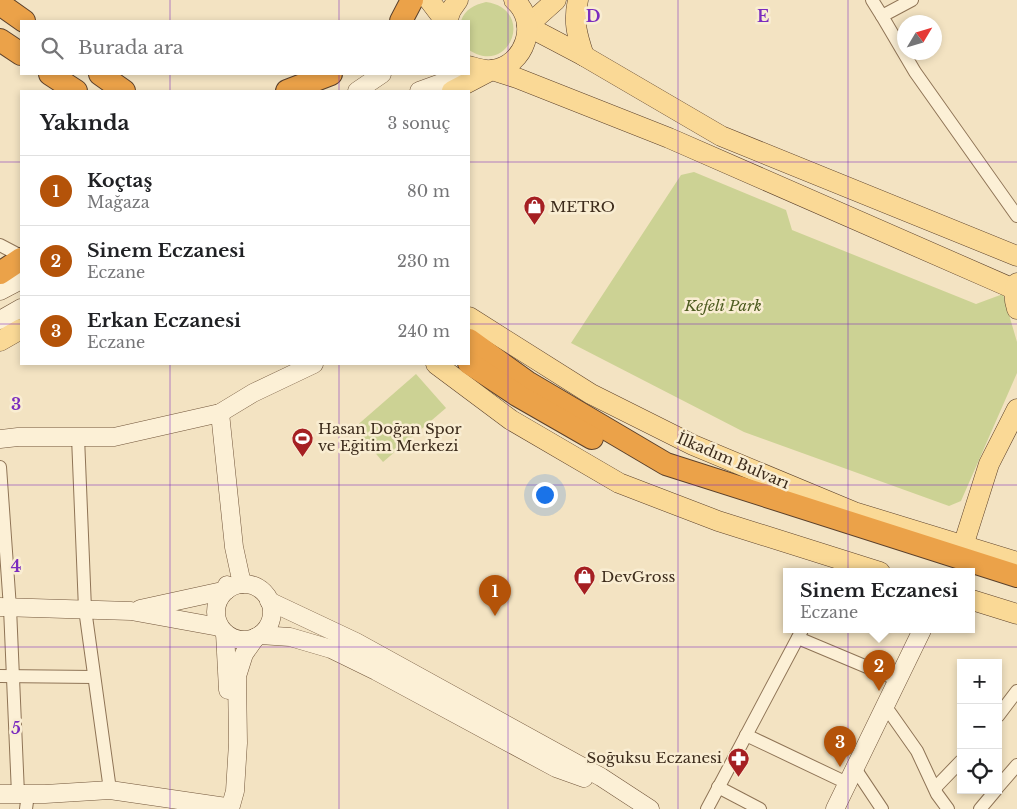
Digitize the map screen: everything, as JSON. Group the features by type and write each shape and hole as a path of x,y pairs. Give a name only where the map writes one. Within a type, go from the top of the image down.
{"highway":[{"path":"402,20 412,0"},
{"path":"0,4 23,20"},
{"path":"0,40 20,53"},
{"path":"52,75 74,90"},
{"path":"291,90 329,75"},
{"path":"112,83 134,90"},
{"path":"0,273 20,259"},
{"name":"İlkadım Bulvarı","path":"470,341 522,389 652,472 952,568"},
{"name":"İlkadım Bulvarı","path":"470,363 666,464 1017,576"},
{"path":"975,575 1017,589"}],"main road":[{"path":"429,0 445,20"},
{"path":"446,20 458,0"},
{"path":"454,90 492,70 504,66 514,60 522,50 527,38 528,26 524,14 514,0"},
{"path":"528,26 556,0"},
{"path":"578,0 575,14 576,31 584,56"},
{"path":"528,26 584,56 721,136 1017,256"},
{"path":"470,66 480,70 492,70 668,138 1016,294"},
{"name":"İlkadım Bulvarı","path":"470,318 591,394 693,445 854,512 1017,562"},
{"path":"0,341 20,331"},
{"path":"437,365 511,420 619,483 836,566 851,568"},
{"path":"963,546 989,464 1015,419"},
{"path":"975,601 1017,614"}],"street":[{"path":"872,0 915,72 1017,216"},
{"path":"882,16 912,0"},
{"path":"470,74 492,70"},
{"path":"358,90 381,75"},
{"path":"422,90 463,75"},
{"path":"0,245 20,257"},
{"path":"0,291 20,281"},
{"path":"0,320 20,309"},
{"path":"0,439 18,437 114,437 220,413 253,392 312,365"},
{"path":"220,413 234,547 234,587 217,603 215,611 222,630 230,721 227,808"},
{"path":"78,437 85,609 110,790"},
{"path":"0,467 6,676 24,799"},
{"path":"131,611 234,587 251,585 258,588 270,601 272,610 271,620 267,628 244,654 237,676 238,743 235,792 227,808"},
{"path":"270,601 356,642 627,793 650,809"},
{"path":"5,607 131,611 222,630 233,638 242,641 258,636 290,637 331,649 376,671 556,768 627,793"},
{"path":"835,809 921,633"},
{"path":"706,809 800,634 898,680"},
{"path":"6,676 94,676"},
{"path":"1002,711 1017,690"},
{"path":"886,706 917,751 934,788 948,809"},
{"path":"746,735 850,775 882,809"},
{"path":"934,788 957,765"},
{"path":"1002,782 1017,765"},
{"path":"718,787 760,809"},
{"path":"0,794 24,799 110,790 227,808"},
{"path":"980,809 993,794"}],"green space":[{"path":"486,2 501,7 510,16 513,27 512,39 506,49 496,55 484,56 470,50 470,20 462,20 470,8"},
{"name":"Kefeli Park","path":"694,172 786,210 792,230 976,304 1003,294 1017,342 1017,373 961,501 949,506 744,432 571,343 681,175"},
{"path":"416,374 446,408 383,462 354,428"}],"place":[{"name":"METRO","path":"534,226"},
{"name":"Hasan Doğan Spor ve Eğitim Merkezi","path":"302,457"},
{"name":"DevGross","path":"585,596"},
{"name":"Koçtaş","path":"495,616"},
{"name":"Sinem Eczanesi","path":"879,691"},
{"name":"Erkan Eczanesi","path":"840,767"},
{"name":"Soğuksu Eczanesi","path":"738,777"}]}
